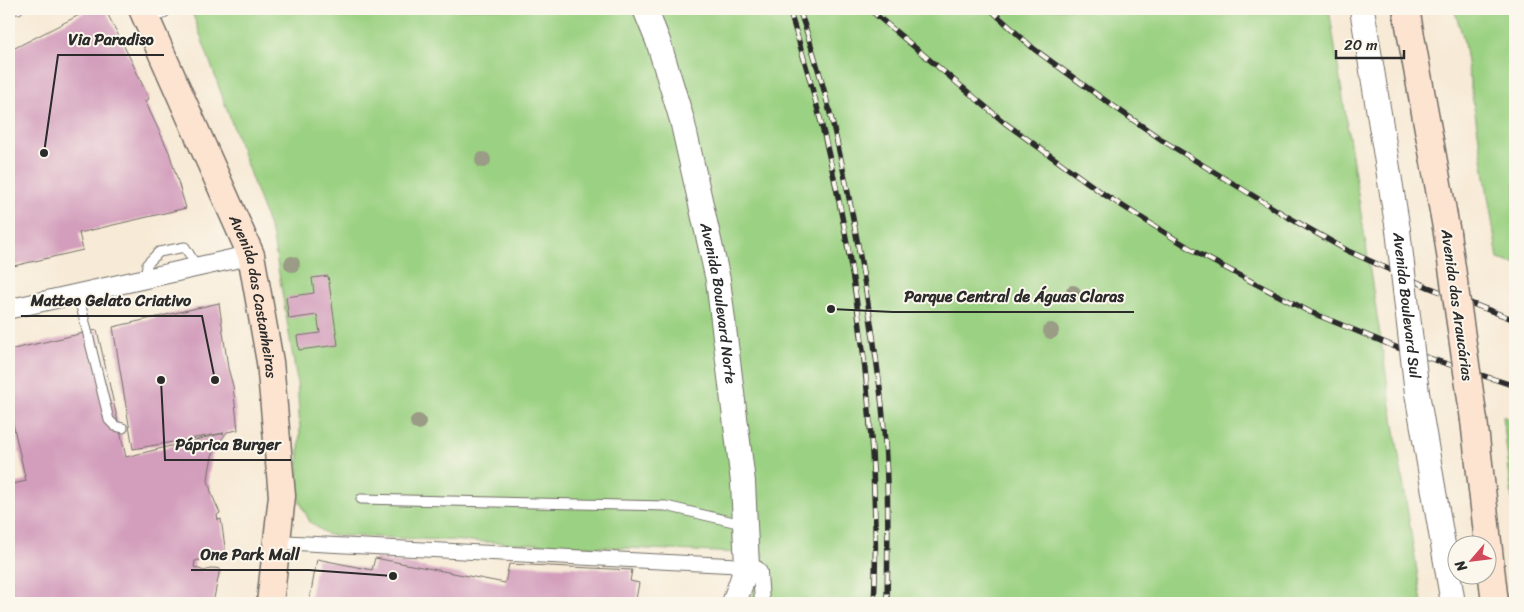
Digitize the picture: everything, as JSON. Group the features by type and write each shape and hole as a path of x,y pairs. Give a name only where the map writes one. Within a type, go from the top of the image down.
{"main road":[{"name":"Avenida das Araucárias","path":"1406,9 1447,233 1474,420 1496,603"},
{"name":"Avenida das Castanheiras","path":"150,11 251,255 270,362 282,496 270,603"}],"street":[{"name":"Avenida Boulevard Norte","path":"645,9 658,41 682,120 718,280 743,482 747,566 734,603"},
{"name":"Avenida Boulevard Sul","path":"1362,9 1398,230 1417,393 1453,603"},
{"path":"9,309 251,255"},
{"path":"277,542 747,566 757,568 760,572 762,603"}],"lane":[{"path":"78,294 109,420 115,426 123,428"},
{"path":"361,499 666,506 745,525"}],"green space":[{"path":"191,9 1329,9 1422,603 750,603 763,554 328,535 310,522 297,496 300,430 297,381 273,238"},
{"path":"1454,9 1515,9 1515,264 1498,259 1463,37"},
{"path":"1503,416 1515,423 1515,523"}],"building":[{"path":"91,9 105,9 132,62 149,99 145,101 169,152 186,208 79,233 83,250 9,267 9,51"},
{"path":"328,276 338,345 299,350 297,336 320,333 317,315 289,319 286,297 314,293 312,278"},
{"path":"219,303 228,368 233,386 238,430 227,432 219,443 212,456 208,480 220,513 217,515 218,520 221,519 226,554 195,561 194,567 204,571 214,568 220,569 213,603 9,603 9,485 26,481 9,406 9,350 97,330 126,457 224,433 133,449 113,327"},
{"path":"375,558 505,583 509,564 632,570 630,581 639,583 636,599 626,603 309,603 317,559 372,570"}],"railway":[{"path":"789,9 820,118 833,173 854,283 868,395 872,452 875,528 874,603"},
{"path":"799,9 821,78 839,148 860,255 874,343 883,412 887,473 887,603"},
{"path":"869,9 1005,123 1105,195 1199,254 1310,312 1398,348 1515,386"},
{"path":"990,9 1034,49 1096,94 1165,142 1288,217 1348,251 1428,287 1515,320"}],"place":[{"name":"Via Paradiso","path":"44,153"},
{"name":"Parque Central de Águas Claras","path":"831,309"},
{"name":"Páprica Burger","path":"161,380"},
{"name":"Matteo Gelato Criativo","path":"215,380"},
{"name":"One Park Mall","path":"393,576"}]}
